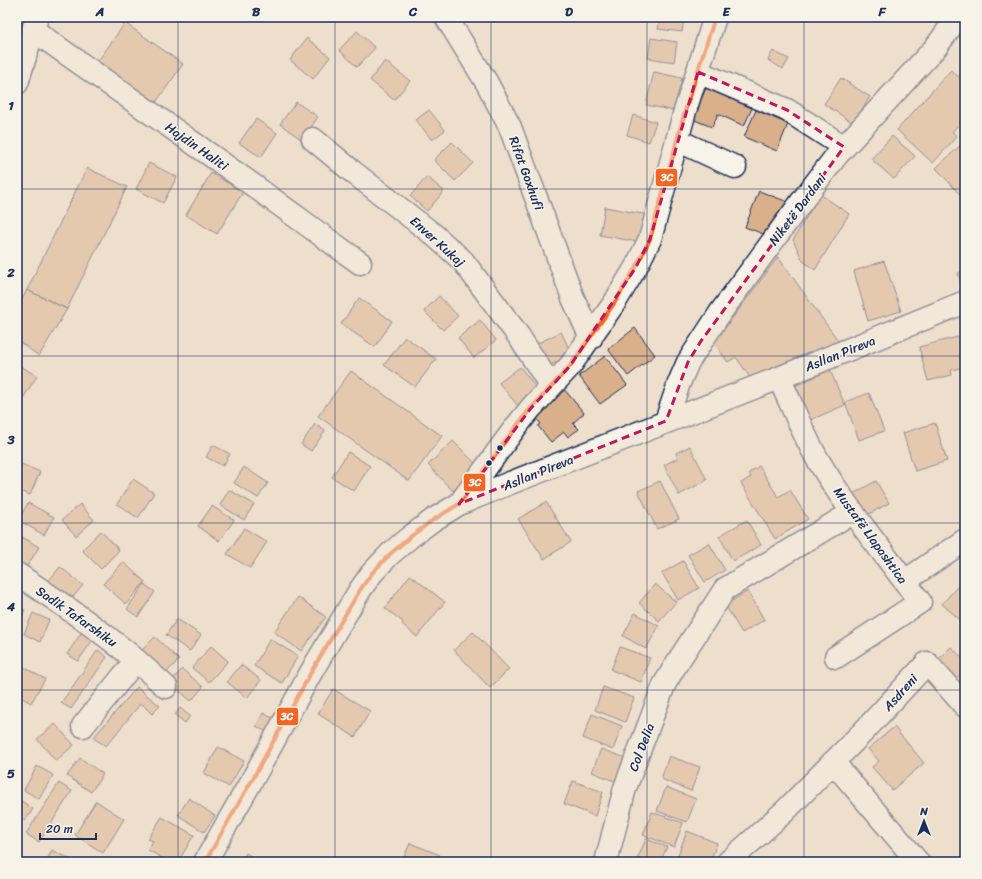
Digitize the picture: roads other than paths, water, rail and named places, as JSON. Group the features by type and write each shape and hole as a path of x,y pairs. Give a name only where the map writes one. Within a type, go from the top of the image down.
{"street":[{"name":"Rifat Goxhufi","path":"446,17 487,83 510,127 573,298 591,338"},
{"path":"459,504 531,408 570,366 591,338 633,273 650,239 677,140 715,17"},
{"name":"Niketë Dardani","path":"666,421 688,362 720,313 804,197 844,147 936,47 958,17"},
{"path":"17,82 35,23"},
{"name":"Hajdin Haliti","path":"35,23 360,263"},
{"path":"698,72 787,110 844,147"},
{"name":"Enver Kukaj","path":"314,139 353,172 434,235 463,262 514,330 551,386"},
{"path":"677,140 735,167"},
{"name":"Asllan Pireva","path":"205,862 314,667 360,590 372,573 390,554 433,520 459,504 505,485 779,378 965,302"},
{"name":"Mustafë Llapashtica","path":"779,378 818,460 853,512 920,602 836,657"},
{"name":"Col Delia","path":"606,862 625,788 664,685 725,589 853,512"},
{"path":"905,581 965,540"},
{"name":"Sadik Tafarshiku","path":"17,574 66,606 109,637 166,687"},
{"path":"82,726 136,660"},
{"name":"Asdreni","path":"728,862 784,812 865,730 927,662 965,706"},
{"path":"833,762 918,862"}]}
